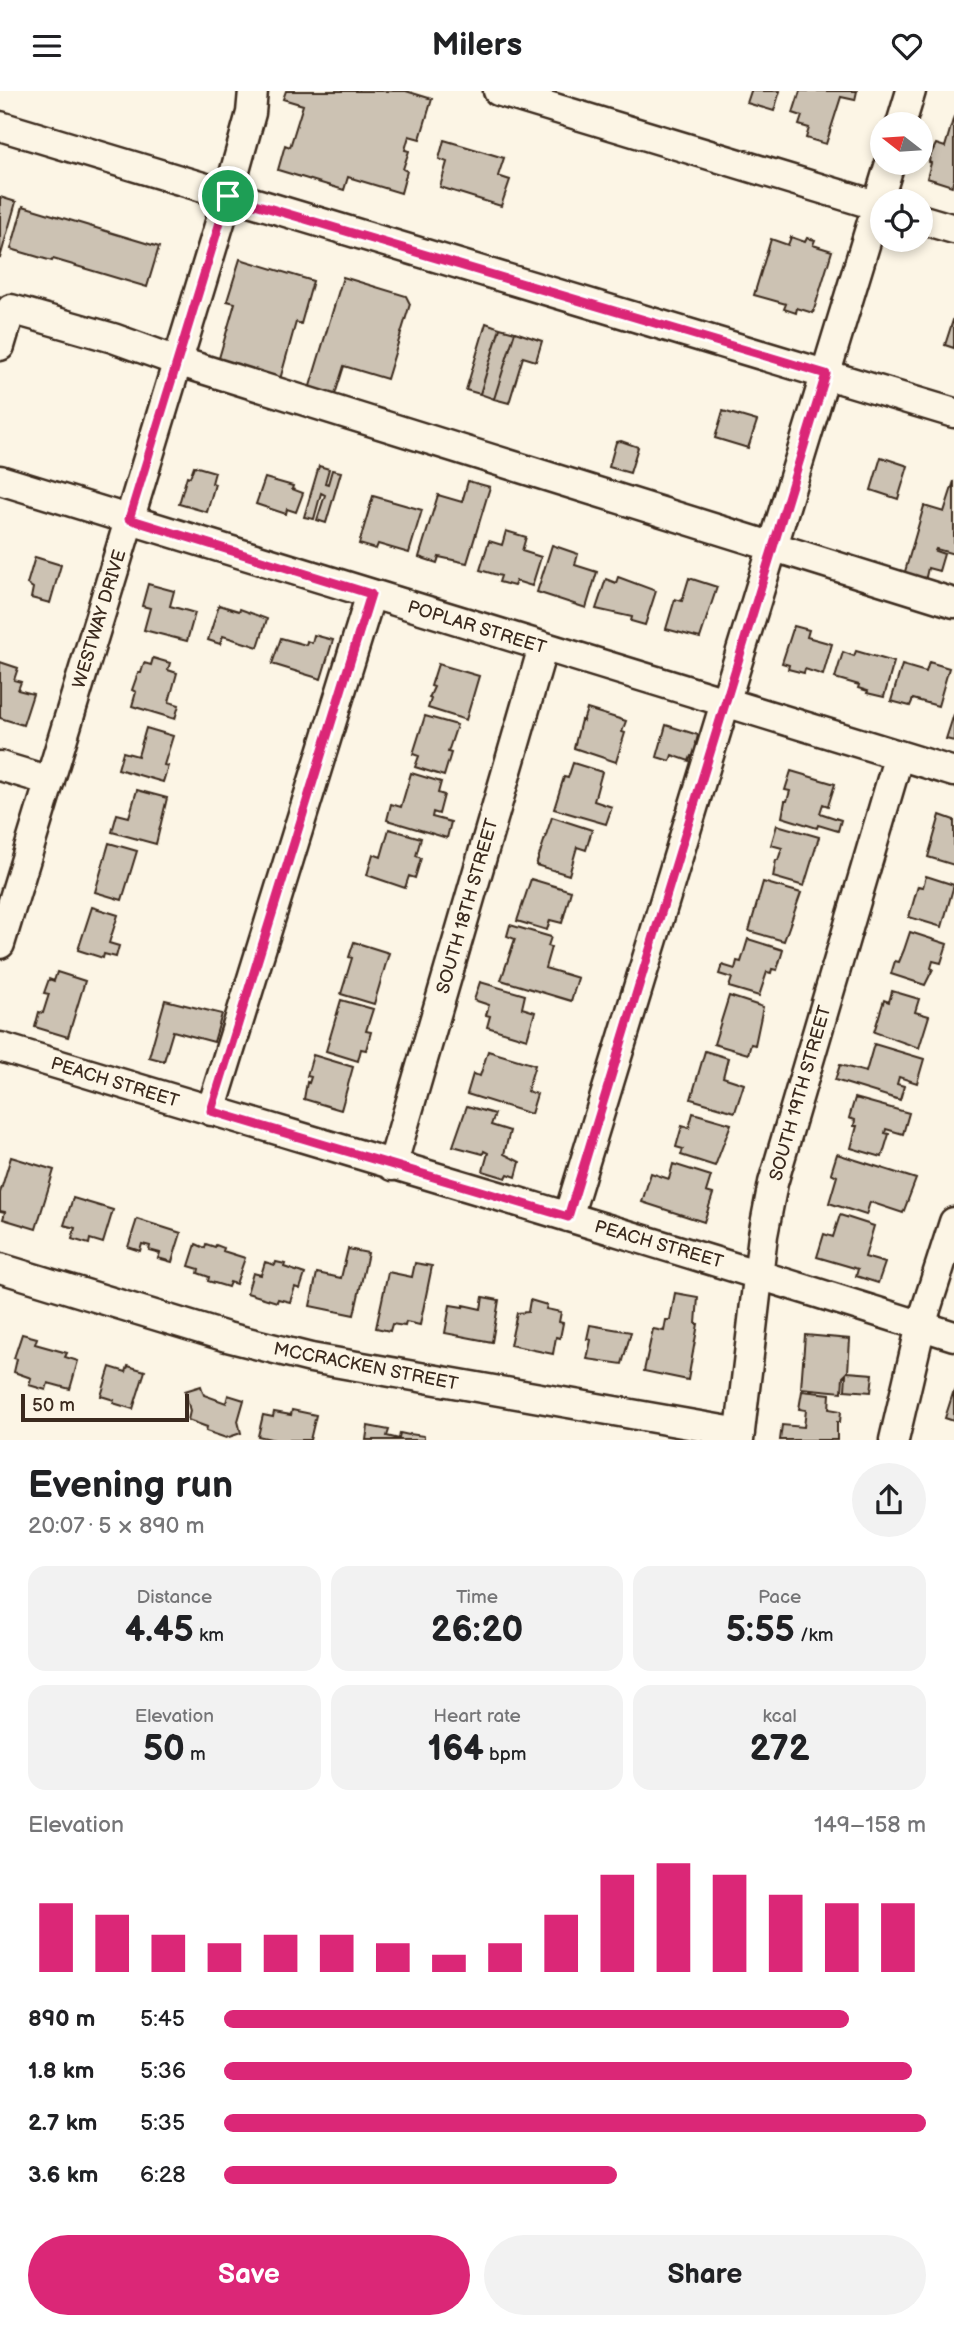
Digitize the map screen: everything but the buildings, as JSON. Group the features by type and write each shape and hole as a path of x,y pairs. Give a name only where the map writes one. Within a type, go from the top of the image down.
{"street":[{"name":"WESTWAY DRIVE","path":"0,944 228,196 251,113 253,91"},
{"path":"498,91 870,203"},
{"path":"905,112 911,91"},
{"path":"0,125 954,413"},
{"path":"933,223 954,229"},
{"path":"568,1217 870,235"},
{"path":"0,346 11,309 113,338 177,361 773,549 954,603"},
{"name":"POPLAR STREET","path":"0,480 954,772"},
{"path":"211,1111 371,594"},
{"name":"SOUTH 18TH STREET","path":"392,1166 543,647"},
{"name":"SOUTH 19TH STREET","path":"739,1436 762,1235 773,1183 899,755"},
{"path":"0,766 50,781"},
{"name":"PEACH STREET","path":"0,1047 392,1166 759,1273 954,1336"},
{"path":"894,1440 921,1325 954,1222"},
{"name":"MCCRACKEN STREET","path":"0,1268 227,1337 311,1358 739,1436"}],"route":[{"path":"228,196 826,374 568,1217 211,1111 371,594 129,519 228,196"}]}
